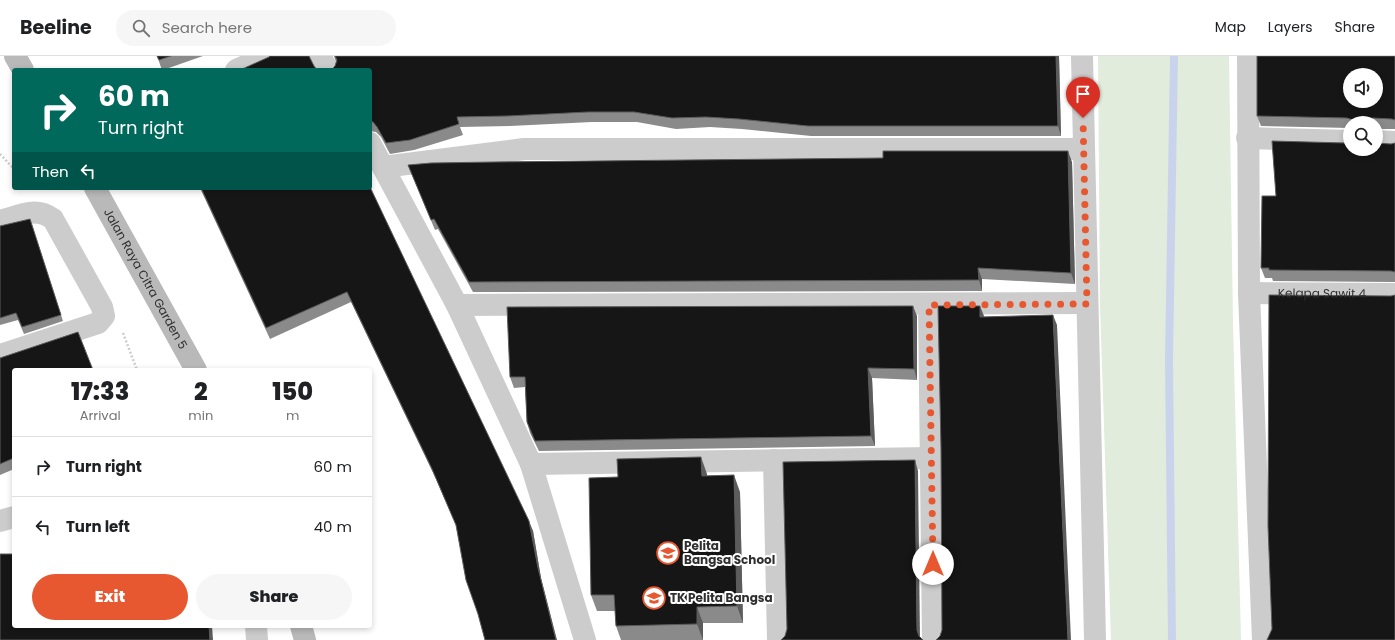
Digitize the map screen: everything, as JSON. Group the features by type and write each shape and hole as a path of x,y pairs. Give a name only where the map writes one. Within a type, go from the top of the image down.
{"street":[{"path":"241,68 268,56"},
{"path":"320,56 327,68"},
{"path":"1082,56 1094,640"},
{"path":"1248,56 1247,138 1249,293 1263,640"},
{"path":"1247,138 1343,140"},
{"path":"1383,141 1395,142"},
{"path":"372,147 457,305 530,464 585,640"},
{"path":"383,166 524,149 1083,149"},
{"name":"Jalan Raya Citra Garden 5","path":"96,190 195,368"},
{"path":"0,221 33,212 44,212 53,219 102,307 104,316 98,323 0,355"},
{"name":"Kelapa Sawit 4","path":"1249,293 1395,294"},
{"path":"457,305 1087,304"},
{"path":"929,305 933,640"},
{"path":"530,464 932,458"},
{"path":"774,460 778,640"},
{"path":"0,521 12,518"},
{"path":"256,628 257,640"},
{"path":"302,628 305,640"}],"path":[{"path":"0,154 12,167"},
{"path":"104,316 120,326 136,368"}],"green space":[{"path":"1098,56 1229,56 1233,322 1241,640 1111,640 1100,305"}],"building":[{"path":"157,56 171,56 159,60"},
{"path":"309,56 316,68 244,68 269,57"},
{"path":"335,56 1056,56 1058,126 808,126 706,117 672,118 634,112 588,112 457,117 459,124 410,140 386,143 377,127 372,122 372,68 333,68 337,60"},
{"path":"1257,56 1395,56 1395,120 1383,119 1383,116 1343,116 1343,118 1257,116"},
{"path":"1272,141 1343,143 1343,156 1383,156 1383,143 1395,143 1395,272 1269,270 1269,268 1261,268 1262,196 1276,196"},
{"path":"883,151 1068,151 1071,273 978,268 979,280 469,282 434,219 431,220 408,165 494,162 883,158"},
{"path":"202,190 371,190 529,521 538,568 556,640 485,640 466,580 456,525 432,469 347,292 266,328"},
{"path":"30,219 61,315 22,327 16,313 0,318 0,226"},
{"path":"1269,295 1395,295 1395,640 1267,640 1272,629 1268,526"},
{"path":"913,306 914,369 868,368 871,436 535,441 527,422 525,377 510,377 507,307"},
{"path":"938,306 980,306 980,317 1053,315 1068,640 936,640 940,636 942,630 941,448"},
{"path":"78,332 92,368 12,368 12,459 0,464 0,358"},
{"name":"Pelita Bangsa School","path":"701,457 702,476 734,475 737,606 697,607 697,624 616,626 614,595 591,595 589,478 618,477 617,459"},
{"path":"915,460 917,630 919,636 923,640 781,640 785,636 787,629 783,462"},
{"path":"0,554 12,554 12,628 209,628 210,640 0,640"}],"waterway":[{"path":"1172,640 1169,360 1174,56"}],"place":[{"name":"Pelita Bangsa School","path":"668,553"},
{"name":"TK Pelita Bangsa","path":"654,598"}],"route":[{"path":"933,564 929,305 1087,304 1083,118"}]}
